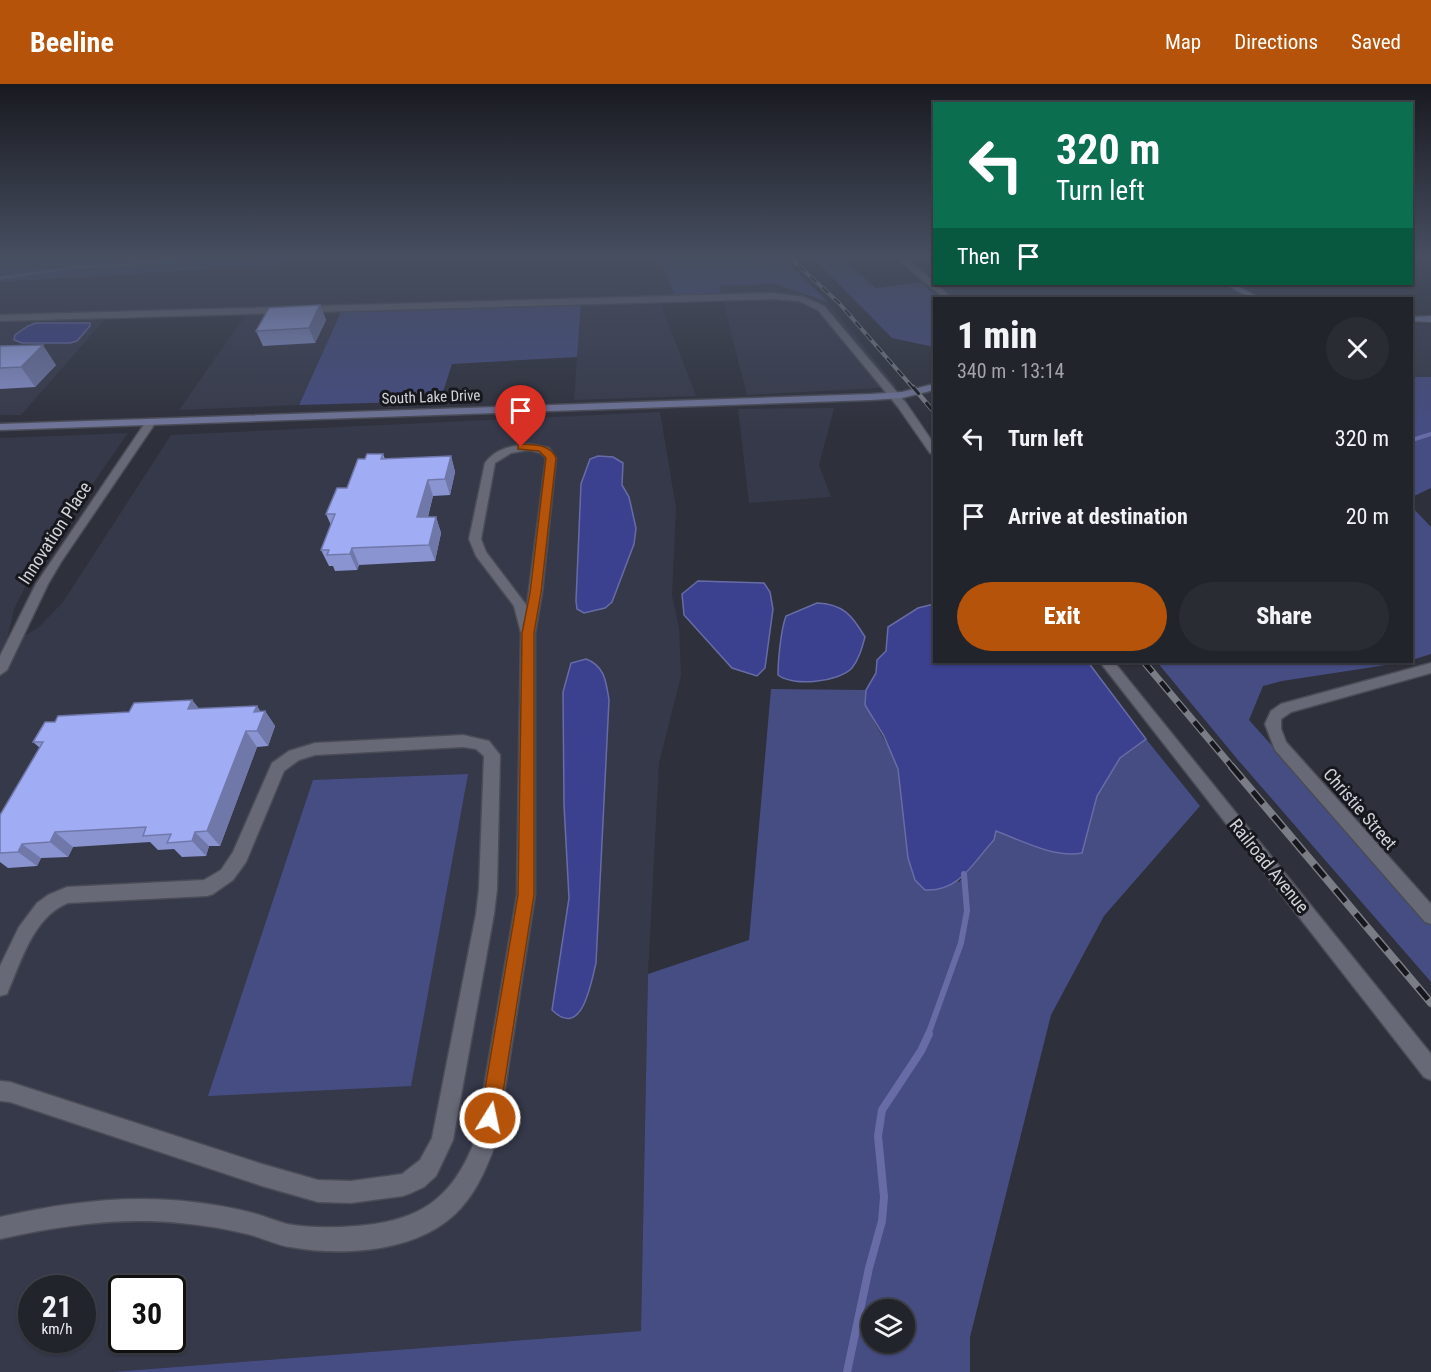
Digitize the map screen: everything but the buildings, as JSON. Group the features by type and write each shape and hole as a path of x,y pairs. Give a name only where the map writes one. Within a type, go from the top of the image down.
{"main road":[{"path":"1413,319 1431,319"},
{"name":"South Lake Drive","path":"0,427 894,396 933,387"}],"street":[{"path":"0,318 102,315"},
{"path":"826,315 894,396 933,450"},
{"name":"Innovation Place","path":"0,670 42,584 56,561 151,422"},
{"path":"0,1228 43,1218 99,1211 142,1209 220,1216 311,1239 381,1237 403,1233 423,1223 455,1198 476,1166 486,1140 524,918 527,874 528,633 536,593 551,458 549,453 541,448 521,447 502,452 490,463 475,539 480,554 520,605 528,633"},
{"name":"Railroad Avenue","path":"1108,663 1431,1070"},
{"name":"Christie Street","path":"1431,668 1286,708 1276,714 1272,721 1272,729 1280,746 1431,916"},
{"path":"0,987 33,921 45,905 52,901 67,895 207,888 227,875 240,856 278,767 294,755 315,748 463,741 480,744 490,750 492,756 486,908 442,1140 428,1168 416,1179 389,1189 336,1193 318,1191 262,1175 10,1092 0,1091"}],"shaded area":[{"path":"0,315 188,315 106,318 21,415 0,415"},
{"path":"246,315 340,315 299,405 179,410"},
{"path":"340,315 580,315 577,357 452,364 440,401 299,405"},
{"path":"580,315 665,315 696,396 574,400"},
{"path":"726,315 839,315 897,387 747,395"},
{"path":"869,315 933,315 933,347 892,338"},
{"path":"36,323 90,323 77,341 70,343 22,343 14,340 15,335"},
{"path":"1431,324 1431,377 1413,377 1413,325"},
{"path":"1413,377 1431,377 1431,488 1413,497"},
{"path":"834,408 819,465 831,497 749,503 738,409"},
{"path":"660,412 676,508 672,595 679,628 681,676 659,763 648,974 641,1331 112,1372 0,1372 0,438 128,433 35,567 14,609 7,640 26,635 39,627 63,602 171,435"},
{"path":"598,456 613,457 623,463 622,485 629,497 636,528 634,544 612,602 605,608 584,613 577,609 576,601 581,484 590,459"},
{"path":"1413,508 1431,527 1431,654 1413,660"},
{"path":"698,581 764,583 770,592 773,609 765,668 757,676 732,668 684,615 682,594"},
{"path":"817,603 840,608 856,623 865,637 858,657 852,668 837,677 805,682 785,679 778,675 780,645 786,616"},
{"path":"933,604 933,663 1089,663 1146,739 1120,758 1097,796 1082,853 1049,851 996,831 994,840 957,881 948,886 925,890 915,880 908,858 898,769 884,736 865,705 866,690 876,673 877,660 886,651 888,627 918,608"},
{"path":"586,659 601,670 609,700 596,963 588,995 578,1014 571,1018 562,1017 552,1010 569,898 564,805 563,692 571,663"},
{"path":"1158,663 1399,663 1263,686 1249,720 1431,924 1431,982 1238,760"},
{"path":"771,689 866,690 874,721 895,759 898,770 908,858 959,882 994,840 996,831 1052,852 1089,829 1097,796 1120,758 1146,739 1200,806 1104,916 1051,1015 970,1337 970,1372 112,1372 641,1331 648,974 749,940"},
{"path":"468,774 411,1086 208,1096 313,780"}],"waterway":[{"path":"1413,440 1431,434"},
{"path":"928,1035 961,943 967,911 964,874"},
{"path":"847,1372 869,1268 882,1221 884,1197 878,1136 882,1110 921,1051 929,1034"}],"railway":[{"path":"850,315 914,389"},
{"path":"913,387 933,411"},
{"path":"1145,663 1233,768"},
{"path":"1232,767 1431,1003"}],"route":[{"path":"490,1118 524,918 527,874 528,633 536,593 551,458 551,455 541,448 521,447"}]}
